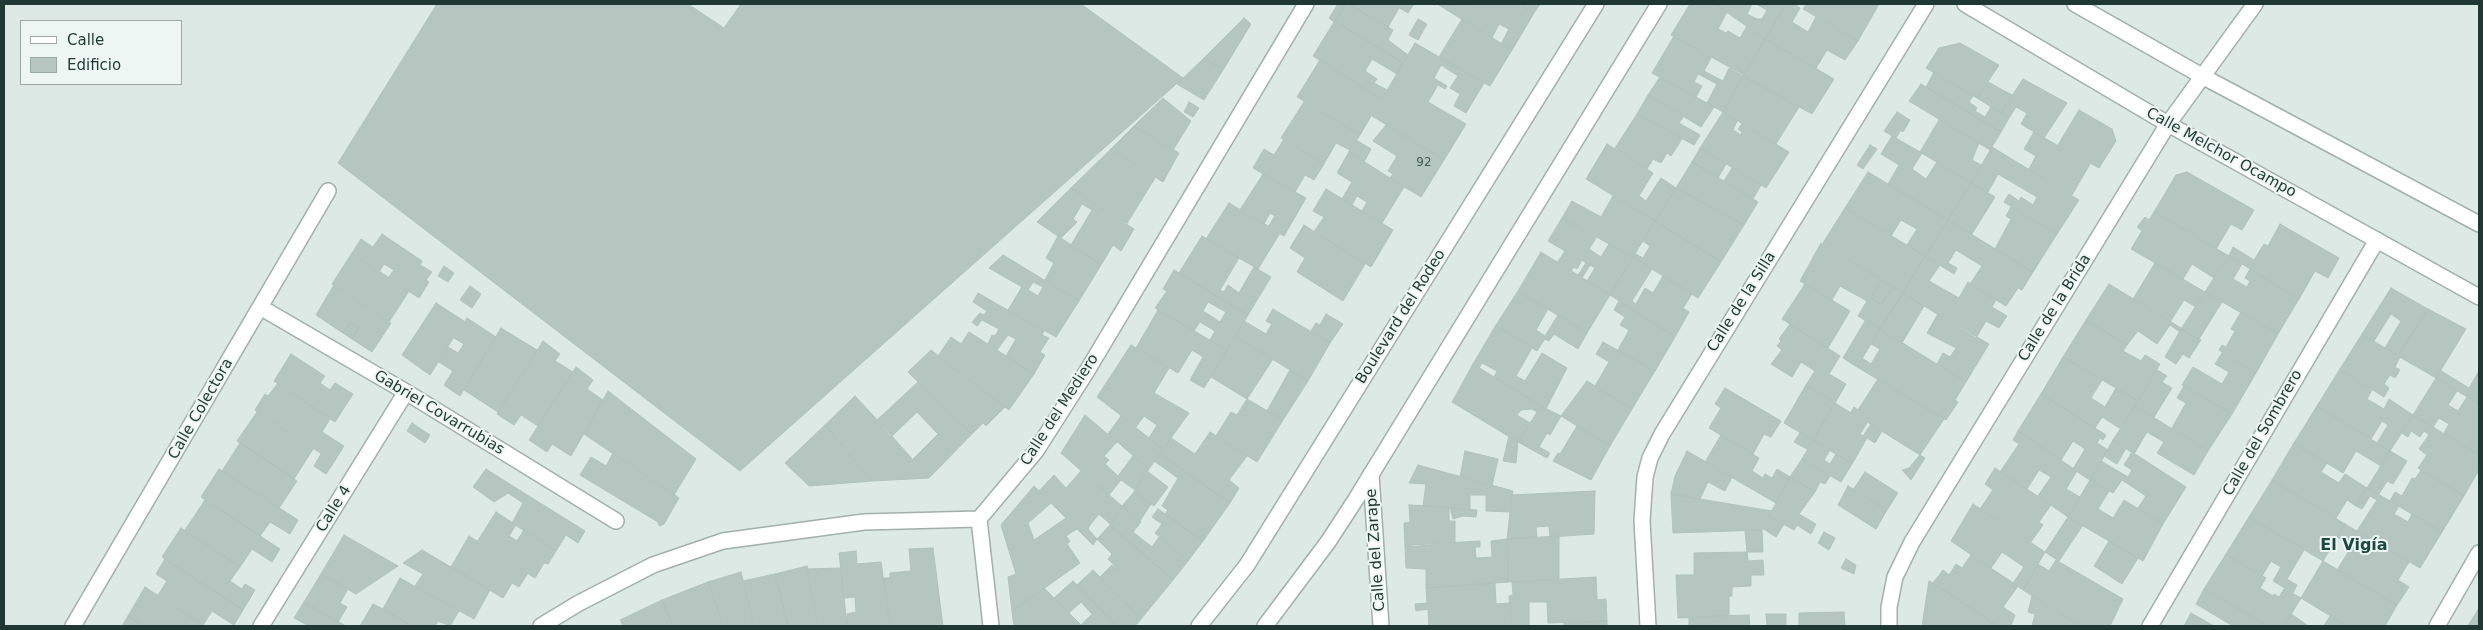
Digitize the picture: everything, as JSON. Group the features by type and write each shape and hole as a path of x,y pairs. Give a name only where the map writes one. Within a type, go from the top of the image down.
{"street":[{"name":"Calle del Mediero","path":"978,519 1036,451 1087,371 1306,4"},
{"name":"Boulevard del Rodeo","path":"1199,626 1247,565 1596,4"},
{"path":"1265,626 1328,542 1659,4"},
{"name":"Calle de la Silla","path":"1648,626 1642,521 1645,477 1650,458 1662,434 1926,4"},
{"name":"Calle Melchor Ocampo","path":"1965,4 2168,124 2479,297"},
{"path":"2075,4 2202,76 2479,224"},
{"name":"Calle de la Brida","path":"1889,626 1889,607 1895,577 1912,542 2168,124 2254,4"},
{"name":"Calle Colectora","path":"73,626 328,191"},
{"name":"Calle del Sombrero","path":"2150,626 2377,240"},
{"name":"Gabriel Covarrubias","path":"260,307 406,392 616,521"},
{"name":"Calle 4","path":"261,626 406,392"},
{"name":"Calle del Zarape","path":"1371,474 1381,626"},
{"path":"541,626 580,603 653,565 723,541 864,522 978,519 991,626"},
{"path":"2438,626 2479,553"}],"building":[{"path":"437,4 688,4 724,28 741,4 1081,4 1183,78 740,471 338,163"},
{"path":"1338,4 1346,4 1335,21 1403,63 1397,74 1372,59 1365,71 1377,79 1374,83 1387,90 1381,99 1313,56 1334,22 1329,18"},
{"path":"1346,4 1393,30 1388,40 1408,55 1403,63 1335,21"},
{"path":"1349,4 1393,4 1399,8 1388,27"},
{"path":"1393,4 1414,4 1408,13"},
{"path":"1519,4 1540,4 1534,13"},
{"path":"1519,4 1534,13 1512,50 1501,44 1509,29 1499,24 1492,38 1439,5"},
{"path":"1690,4 1715,4 1727,12 1718,29 1726,33 1728,31 1740,38 1747,26 1765,39 1744,75 1671,35"},
{"path":"1715,4 1752,4 1747,14 1757,19 1762,19 1767,10 1756,4 1786,4 1765,39"},
{"path":"1786,4 1794,4 1800,8 1792,22 1808,32 1816,17 1858,41 1845,60 1827,50 1816,68 1765,39"},
{"path":"1806,4 1879,4 1858,41 1803,9"},
{"path":"1244,18 1251,24 1223,70 1204,58"},
{"path":"1418,19 1427,24 1418,40 1409,35"},
{"path":"1462,19 1512,50 1490,86 1439,57"},
{"path":"1674,36 1711,58 1704,71 1723,81 1729,68 1743,76 1723,112 1707,103 1717,84 1698,74 1694,82 1702,86 1696,97 1652,73"},
{"path":"1765,39 1834,79 1812,114 1743,76"},
{"path":"1415,43 1484,83 1466,113 1454,106 1460,94 1450,88 1458,76 1441,65 1434,78 1447,86 1445,89 1438,85 1428,102 1466,124 1444,160 1372,116"},
{"path":"1960,43 1999,65 1977,98 1926,68 1939,48"},
{"path":"1204,58 1223,70 1204,100 1177,84"},
{"path":"1320,60 1381,99 1360,135 1297,97"},
{"path":"1934,72 1973,96 1969,102 1977,108 1975,111 1985,117 1991,107 2009,118 2001,132 1926,87"},
{"path":"1743,76 1799,107 1776,144 1723,112"},
{"path":"1660,77 1714,107 1701,127 1648,95"},
{"path":"2023,79 2067,103 2044,138 2021,124 2027,113 2016,107 2009,118 2001,113"},
{"path":"1988,82 2012,95 2001,113 1977,98"},
{"path":"1921,84 2001,132 1990,150 1909,101"},
{"path":"1648,95 1684,116 1679,123 1700,135 1694,145 1637,114"},
{"path":"1163,98 1191,121 1173,150 1134,126"},
{"path":"1189,102 1199,108 1193,117 1184,112"},
{"path":"1304,102 1360,135 1350,150 1336,143 1324,164 1281,138"},
{"path":"2079,110 2112,129 2116,141 2099,168 2058,145"},
{"path":"1723,112 1737,121 1733,130 1741,135 1742,132 1738,129 1742,124 1789,152 1766,188 1700,148"},
{"path":"1897,112 1910,120 1903,132 1901,130 1896,138 1884,131"},
{"path":"1637,114 1682,139 1671,156 1667,153 1661,163 1653,159 1647,169 1615,148"},
{"path":"1939,120 1979,143 1972,160 1981,165 1971,183 1920,152"},
{"path":"1386,125 1444,160 1421,197 1390,178 1393,174 1388,171 1397,156 1373,141"},
{"path":"1134,126 1179,153 1163,182 1111,149"},
{"path":"2034,132 2090,164 2072,195 2029,169 2036,156 2024,149"},
{"path":"1892,136 1922,153 1912,169 1926,179 1937,162 1971,183 1948,220 1888,184 1899,165 1881,154"},
{"path":"1284,139 1324,164 1314,180 1305,175 1295,192 1253,168 1264,149 1274,155"},
{"path":"1356,140 1371,149 1364,162 1349,152"},
{"path":"1607,144 1653,173 1639,196 1646,201 1661,178 1676,188 1655,221 1586,179"},
{"path":"1870,145 1877,149 1863,169 1857,165"},
{"path":"1992,147 2079,200 2057,234 2004,202 2009,194 2019,201 2021,197 2033,205 2037,197 1998,174 1988,192 1971,183"},
{"path":"1700,148 1726,164 1718,178 1692,162"},
{"path":"1111,149 1155,178 1126,225 1071,188"},
{"path":"1349,152 1404,187 1382,223 1362,211 1367,202 1357,196 1352,205 1342,199 1352,182 1337,173"},
{"path":"1692,162 1758,202 1744,225 1676,188"},
{"path":"1732,168 1761,185 1753,199 1724,181"},
{"path":"1868,172 1948,220 1925,256 1907,245 1917,229 1901,220 1891,236 1845,208"},
{"path":"2187,172 2254,210 2242,230 2231,224 2216,249 2154,212 2176,175"},
{"path":"1263,174 1306,198 1284,236 1268,227 1275,216 1270,213 1264,224 1240,210"},
{"path":"1971,183 1995,197 1972,234 1948,220"},
{"path":"1071,188 1134,229 1121,251 1113,245 1101,265 1071,245 1092,210 1082,204 1073,219 1077,222 1061,238 1037,222"},
{"path":"1676,188 1744,225 1721,262 1655,221"},
{"path":"1326,189 1393,230 1371,267 1314,232 1324,217 1313,211"},
{"path":"1613,196 1655,221 1633,257 1562,218 1572,201 1601,217"},
{"path":"1229,203 1280,233 1258,269 1206,239"},
{"path":"2011,207 2057,234 2033,272 1995,249 2011,219 2006,216"},
{"path":"1845,208 1925,256 1903,293 1823,243"},
{"path":"2154,212 2229,256 2214,278 2192,264 2183,279 2131,249 2142,231 2137,227 2145,217 2149,220"},
{"path":"1562,218 1596,238 1589,249 1601,257 1609,244 1633,257 1610,295 1587,281 1595,268 1590,265 1582,278 1578,275 1586,263 1582,260 1577,269 1574,267 1571,271 1557,263 1565,251 1548,241"},
{"path":"1948,220 2033,272 2022,290 2018,288 2006,306 1970,284 1982,266 1956,250 1948,263 1957,268 1954,274 1925,256"},
{"path":"1655,221 1721,262 1698,298 1633,257 1636,254 1643,258 1650,246 1643,241"},
{"path":"2280,224 2339,258 2328,278 2315,271 2299,299 2229,256 2233,247 2254,260 2264,244 2268,246"},
{"path":"1304,225 1365,264 1343,301 1297,272 1305,258 1290,248"},
{"path":"382,234 422,261 420,265 432,272 426,280 429,282 419,298 388,278 394,270 384,264 379,272 352,253 361,239 373,247"},
{"path":"1058,236 1101,265 1079,301 1045,280 1054,263 1046,258"},
{"path":"1202,236 1239,258 1220,290 1224,292 1228,285 1239,293 1254,267 1271,277 1248,315 1179,273"},
{"path":"1821,243 1882,280 1871,297 1881,305 1893,287 1903,293 1880,329 1858,316 1867,301 1840,286 1832,300 1800,281"},
{"path":"1541,252 1610,295 1587,333 1518,291"},
{"path":"352,253 409,291 389,322 332,284"},
{"path":"1003,255 1079,301 1056,337 1008,310 1022,287 989,268","holes":["1033,282 1043,287 1038,296 1028,290"]},
{"path":"1925,256 1940,265 1929,281 1959,298 1968,282 1996,300 1992,307 2007,316 1999,328 1986,321 1976,338 1903,293"},
{"path":"2228,256 2242,264 2233,279 2247,287 2250,281 2245,278 2250,269 2299,299 2278,334 2205,292"},
{"path":"1633,257 1652,269 1632,301 1636,304 1645,288 1653,293 1663,276 1692,294 1683,308 1689,312 1675,337 1610,295"},
{"path":"2155,263 2205,292 2196,307 2184,300 2170,322 2133,299"},
{"path":"444,266 454,273 448,282 438,276"},
{"path":"1174,270 1248,315 1227,350 1210,340 1215,331 1200,322 1194,331 1155,308 1167,291 1163,289","holes":["1208,302 1226,312 1220,322 1203,311"]},
{"path":"1882,280 1893,287 1881,305 1871,297"},
{"path":"1805,284 1850,311 1828,348 1782,319"},
{"path":"2109,284 2181,328 2180,332 2170,325 2157,344 2138,331 2127,345 2086,320"},
{"path":"334,285 391,323 372,352 352,339 359,328 350,323 343,333 316,315"},
{"path":"470,286 481,294 472,308 460,300"},
{"path":"2391,288 2428,309 2398,356 2385,348 2401,321 2391,314 2374,341 2362,334"},
{"path":"1518,291 1548,309 1536,330 1545,336 1558,315 1587,333 1578,349 1554,334 1549,341 1545,339 1537,351 1496,325"},
{"path":"2205,292 2222,302 2199,339 2181,329"},
{"path":"978,293 1044,331 1042,335 1049,338 1040,352 1045,355 1034,374 1006,356 1016,339 1008,335 997,350 988,344 992,335 995,336 999,329 982,320 977,326 972,322 980,313 984,315 987,311 973,302"},
{"path":"1903,293 1924,306 1902,343 1880,329"},
{"path":"1619,301 1675,337 1655,371 1618,350 1629,330 1620,325 1625,317 1614,310"},
{"path":"436,303 464,321 430,375 402,355"},
{"path":"1273,309 1330,343 1308,381 1235,336 1244,321 1266,334 1272,324 1266,321"},
{"path":"2428,309 2466,329 2436,378 2398,356"},
{"path":"1158,310 1227,350 1204,388 1190,380 1203,357 1192,350 1178,373 1136,348"},
{"path":"2241,312 2278,334 2256,373 2219,350 2222,345 2226,347 2235,331 2231,329"},
{"path":"1326,314 1343,324 1330,343 1311,331 1316,323 1320,325"},
{"path":"1938,314 1989,344 1966,382 1937,364 1943,353 1950,357 1956,348 1927,333"},
{"path":"467,318 496,337 460,396 444,385 453,371 439,362 448,347 458,353 464,344 454,338"},
{"path":"2086,320 2127,345 2123,351 2141,361 2145,355 2160,364 2138,401 2063,357"},
{"path":"1865,321 1880,329 1857,367 1843,358"},
{"path":"350,323 359,328 352,339 343,333"},
{"path":"1790,324 1840,356 1829,374 1846,384 1835,403 1806,385 1815,371 1801,362 1792,377 1771,364 1782,350 1777,346 1781,341 1779,339"},
{"path":"1496,325 1532,348 1516,376 1525,381 1542,353 1567,368 1546,409 1494,377 1497,371 1482,363 1479,368 1473,364"},
{"path":"501,328 537,350 498,412 464,390"},
{"path":"1880,329 1966,382 1955,400 1958,402 1946,420 1857,367 1862,358 1871,364 1880,349 1871,344"},
{"path":"2181,329 2201,340 2189,358 2183,354 2176,364 2165,357"},
{"path":"969,332 1034,374 1009,410 938,356 951,337 961,344"},
{"path":"2362,334 2400,357 2395,367 2400,370 2395,378 2390,375 2384,384 2389,388 2384,397 2340,369"},
{"path":"1235,337 1273,359 1247,399 1211,377"},
{"path":"543,341 560,354 555,361 573,372 538,426 521,415 514,425 497,414"},
{"path":"1603,342 1655,371 1632,409 1595,386 1609,362 1596,354"},
{"path":"1131,345 1169,368 1154,393 1189,413 1163,449 1149,438 1157,425 1144,416 1136,427 1097,397"},
{"path":"931,350 1005,407 986,426 983,423 972,434 908,372"},
{"path":"2222,353 2256,373 2232,414 2182,385 2193,367 2222,384 2229,372 2215,364"},
{"path":"291,354 325,376 320,383 330,390 335,383 353,394 335,422 274,381"},
{"path":"2063,357 2102,380 2091,398 2105,407 2116,388 2138,401 2121,429 2102,417 2095,428 2041,394"},
{"path":"1473,364 1541,406 1537,412 1532,409 1521,410 1517,415 1530,423 1518,442 1452,402"},
{"path":"576,367 593,380 587,389 603,400 571,456 552,444 547,452 529,440"},
{"path":"2340,369 2372,390 2367,399 2384,409 2389,399 2413,415 2390,451 2377,443 2388,425 2382,421 2371,439 2317,406"},
{"path":"1290,370 1308,381 1283,420 1267,411"},
{"path":"2157,370 2167,376 2162,382 2172,388 2154,417 2135,406"},
{"path":"2441,371 2469,388 2479,371 2479,404 2436,378"},
{"path":"2436,378 2457,391 2448,405 2458,411 2467,397 2479,404 2479,455 2444,433 2449,424 2439,418 2433,427 2413,415"},
{"path":"1878,379 1944,419 1920,455 1851,412 1854,407 1858,410"},
{"path":"1587,381 1632,409 1610,446 1561,416"},
{"path":"918,382 972,434 929,478 912,460 938,434 917,412 891,437 877,420"},
{"path":"278,383 330,419 322,432 344,446 334,462 255,410 265,394 268,396"},
{"path":"1806,385 1835,403 1813,440 1784,423"},
{"path":"2184,386 2232,414 2208,451 2172,428 2186,403 2177,398"},
{"path":"1725,388 1781,421 1771,437 1764,434 1753,454 1709,428 1721,408 1715,404"},
{"path":"608,391 696,459 674,495 584,434"},
{"path":"2041,394 2106,435 2103,440 2100,438 2097,443 2108,450 2090,480 2073,469 2085,449 2073,441 2061,460 2018,431"},
{"path":"855,396 929,478 872,481 825,425"},
{"path":"1247,399 1283,420 1257,462 1216,436 1231,412 1237,415"},
{"path":"1835,403 1867,423 1860,434 1863,436 1871,424 1882,431 1875,443 1867,438 1852,464 1813,440"},
{"path":"1541,406 1561,416 1550,435 1547,433 1539,447 1550,453 1547,458 1518,442"},
{"path":"2135,406 2208,451 2194,475 2157,453 2164,442 2147,432 2134,454 2113,440"},
{"path":"2317,406 2390,451 2381,466 2356,451 2343,473 2294,443"},
{"path":"257,412 313,449 294,479 237,441"},
{"path":"1085,415 1117,442 1104,456 1109,460 1105,464 1118,476 1133,456 1149,469 1135,490 1121,480 1109,495 1061,453"},
{"path":"2413,415 2479,455 2479,470 2464,496 2418,468 2427,455 2419,449 2429,435 2424,431 2420,437 2411,431 2408,437 2402,433"},
{"path":"1121,416 1163,449 1149,469 1108,434"},
{"path":"412,423 430,435 425,443 407,431"},
{"path":"825,425 872,481 809,486 785,463"},
{"path":"1577,426 1610,446 1591,480 1553,461 1558,453 1560,454"},
{"path":"2018,431 2077,471 2066,489 2080,497 2068,517 2038,496 2051,477 2039,470 2027,489 2000,472 2019,444 2013,440"},
{"path":"1210,432 1247,456 1229,480 1239,488 1230,503 1160,454 1171,438 1195,454"},
{"path":"1800,433 1813,440 1807,449 1794,442"},
{"path":"1721,435 1759,458 1752,471 1763,478 1765,474 1772,478 1777,469 1790,477 1776,503 1705,462"},
{"path":"1509,436 1518,442 1516,463 1503,461"},
{"path":"1813,440 1830,450 1824,460 1830,464 1836,454 1852,464 1841,482 1802,459"},
{"path":"2113,440 2126,448 2117,464 2104,456"},
{"path":"240,443 297,481 279,508 222,471"},
{"path":"2294,443 2327,463 2321,472 2339,483 2345,474 2367,488 2356,506 2347,500 2336,518 2272,480"},
{"path":"1465,451 1498,459 1492,486 1460,477"},
{"path":"1687,451 1732,477 1725,491 1708,482 1700,499 1671,494 1675,476"},
{"path":"2390,451 2407,461 2393,484 2387,481 2379,494 2367,488"},
{"path":"2132,452 2186,487 2163,524 2138,508 2146,496 2122,480 2113,493 2090,480 2101,461 2128,477 2132,470 2124,465"},
{"path":"613,453 679,498 664,524 659,526 658,522 580,475 591,457 606,466"},
{"path":"321,454 334,462 326,474 314,466"},
{"path":"1160,454 1230,503 1203,541 1165,514 1168,510 1162,506 1178,478 1154,461"},
{"path":"1920,455 1925,458 1911,480 1902,470 1909,468"},
{"path":"1802,459 1830,476 1825,484 1820,482 1815,492 1790,477"},
{"path":"1418,465 1513,491 1510,512 1486,511 1486,495 1470,495 1470,509 1423,506 1426,484 1409,483"},
{"path":"1995,468 2051,505 2039,522 2043,525 2030,543 1980,509 1993,490 1985,484"},
{"path":"219,469 298,520 290,534 270,522 260,536 201,497"},
{"path":"486,469 516,488 494,502 473,487"},
{"path":"2421,470 2464,496 2442,532 2390,501 2395,492 2402,496 2412,478 2415,479"},
{"path":"1081,471 1122,506 1110,524 1099,514 1090,525 1088,529 1097,539 1093,545 1039,491 1054,475 1066,488"},
{"path":"1147,471 1168,487 1154,506 1134,492"},
{"path":"1865,472 1898,493 1887,510 1853,490"},
{"path":"1790,477 1815,492 1799,514 1816,524 1811,534 1797,525 1794,530 1769,516"},
{"path":"2090,480 2109,491 2098,509 2113,518 2124,500 2163,524 2143,561 2068,517"},
{"path":"2272,480 2345,524 2323,561 2249,517"},
{"path":"1034,486 1051,503 1028,523 1034,540 1066,518 1077,529 1066,536 1070,541 1067,544 1080,563 1012,611 1008,577 1016,574 1001,525"},
{"path":"1848,486 1887,510 1876,529 1838,505"},
{"path":"516,488 585,531 578,543 566,535 556,551 512,523 523,503 508,493"},
{"path":"2367,488 2399,506 2394,514 2408,522 2412,514 2442,532 2420,568 2357,531 2377,500 2370,496 2362,509 2356,506"},
{"path":"1595,491 1594,534 1550,537 1549,526 1536,527 1537,537 1507,539 1512,495"},
{"path":"1134,492 1151,504 1140,521 1122,506"},
{"path":"1671,494 1772,511 1762,530 1673,533"},
{"path":"205,500 280,549 272,562 252,549 240,567 185,530"},
{"path":"1973,504 2045,552 2023,590 2013,583 2024,567 2002,552 1991,568 1951,541"},
{"path":"1409,505 1449,507 1449,521 1455,521 1455,543 1405,547 1404,523 1410,522"},
{"path":"1122,506 1141,522 1133,532 1152,547 1159,537 1188,561 1173,580 1110,525"},
{"path":"1450,508 1477,510 1476,517 1463,516 1453,519"},
{"path":"1158,509 1203,541 1188,561 1155,533 1162,524 1152,517"},
{"path":"496,512 516,525 509,536 517,541 524,530 556,551 548,564 544,563 535,578 477,542"},
{"path":"1769,516 1784,524 1776,537 1762,528"},
{"path":"2068,517 2083,525 2059,561 2045,552"},
{"path":"2249,517 2304,550 2287,579 2297,585 2293,593 2273,581 2281,567 2271,561 2262,576 2226,554"},
{"path":"2345,524 2409,562 2398,580 2409,587 2397,605 2337,570 2352,546 2337,537"},
{"path":"1110,525 1173,580 1141,619 1100,577 1112,565 1121,572 1108,559 1112,554 1097,539"},
{"path":"181,528 240,567 230,581 242,589 245,584 255,590 243,610 162,557"},
{"path":"1762,530 1763,552 1747,552 1745,531"},
{"path":"1824,532 1835,538 1829,550 1818,543"},
{"path":"344,535 398,566 356,594 321,574"},
{"path":"469,536 528,573 519,587 512,583 503,598 451,567"},
{"path":"1559,536 1559,579 1508,582 1507,539"},
{"path":"1507,539 1508,582 1426,588 1426,569 1406,568 1405,547 1480,541 1480,547 1475,547 1476,558 1492,557 1491,541"},
{"path":"2109,541 2138,558 2122,584 2094,566"},
{"path":"933,548 943,626 890,626 883,578 890,578 890,573 911,571 909,549"},
{"path":"422,550 490,590 474,619 415,586 423,574 403,563"},
{"path":"856,551 857,564 881,562 890,626 847,626 847,614 856,612 855,597 844,598 839,553"},
{"path":"1747,552 1748,561 1763,560 1764,575 1751,575 1751,586 1732,587 1732,596 1729,596 1729,616 1678,618 1676,575 1694,575 1694,553"},
{"path":"2226,554 2266,578 2260,588 2273,596 2274,594 2279,597 2284,589 2301,598 2284,626 2268,626 2204,589"},
{"path":"1971,555 2018,586 2003,607 2015,615 2011,626 1998,626 1933,583 1943,570 1949,575 1956,564 1962,568"},
{"path":"165,559 243,610 234,625 212,611 203,625 158,595 167,581 156,574"},
{"path":"1846,559 1856,565 1854,574 1841,568"},
{"path":"2056,560 2123,599 2110,626 2081,626 2023,590 2038,564 2049,571"},
{"path":"2323,561 2397,605 2385,626 2347,626 2301,598"},
{"path":"807,566 818,626 788,626 775,574"},
{"path":"841,568 847,626 818,626 807,569"},
{"path":"1093,570 1141,619 1135,626 1117,626 1077,585"},
{"path":"741,572 754,626 723,626 708,582"},
{"path":"321,574 348,589 340,603 347,607 338,622 304,602"},
{"path":"775,574 788,626 754,626 743,581"},
{"path":"1596,577 1597,600 1606,599 1607,621 1548,623 1547,602 1529,602 1529,625 1511,626 1509,596 1513,595 1512,582"},
{"path":"400,578 459,611 450,626 438,621 435,626 412,626 383,609"},
{"path":"1073,581 1117,626 1082,626 1092,614 1081,602 1069,613 1054,598"},
{"path":"1929,581 1933,583 1998,626 1922,626"},
{"path":"708,582 723,626 673,626 662,600"},
{"path":"1495,583 1496,604 1510,603 1511,626 1429,626 1428,609 1416,611 1415,604 1427,603 1426,588"},
{"path":"145,587 204,626 144,626 128,616"},
{"path":"1044,588 1082,626 1014,626 1012,611"},
{"path":"2204,589 2268,626 2233,626 2196,604"},
{"path":"2032,596 2081,626 2032,626 2035,614 2028,612"},
{"path":"662,600 673,626 623,626 620,620"},
{"path":"304,602 346,626 309,626 294,618"},
{"path":"373,604 383,609 412,626 360,626"},
{"path":"2479,608 2479,626 2468,626"},
{"path":"1844,612 1845,626 1799,626 1799,613"},
{"path":"2191,613 2214,626 2184,626"},
{"path":"1766,614 1786,614 1786,626 1767,626"},
{"path":"2291,614 2307,625 2309,626 2284,626"},
{"path":"1749,615 1750,626 1689,626 1689,617"},
{"path":"128,616 144,626 122,626"},
{"path":"2330,616 2335,619 2347,626 2324,626"},
{"path":"1607,621 1607,626 1564,626 1564,623"}],"district":[{"name":"El Vigía","path":"2354,546"}]}
